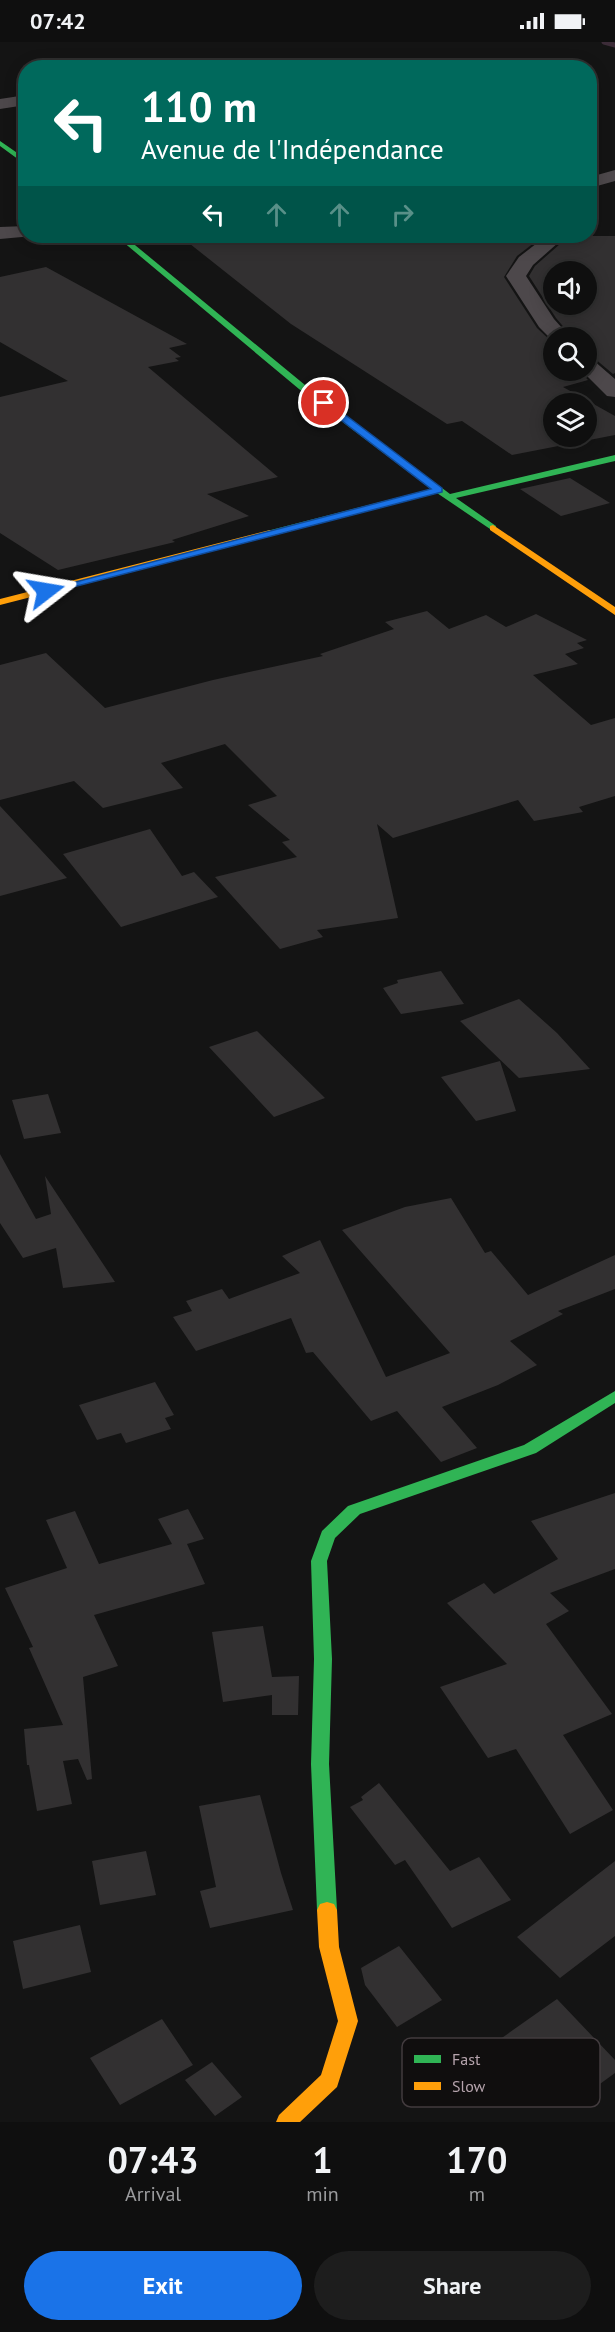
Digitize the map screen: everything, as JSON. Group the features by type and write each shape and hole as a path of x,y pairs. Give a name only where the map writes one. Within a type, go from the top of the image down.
{"street":[{"path":"0,104 18,101"},
{"path":"0,144 18,157"},
{"path":"597,181 615,175"},
{"path":"0,233 18,232"},
{"path":"128,243 248,345 443,493 615,612"},
{"path":"549,243 519,265 516,276 550,327"},
{"path":"597,374 615,391"},
{"path":"0,602 443,493 615,458"},
{"path":"286,2122 330,2080 348,2021 329,1947 320,1764 323,1659 319,1562 328,1535 354,1510 530,1449 615,1396"}],"building":[{"path":"597,236 615,236 615,373 613,374 597,361 597,327 564,327 554,315 597,315 597,261 543,261 543,298 529,276 535,266 560,243 597,243"},
{"path":"189,243 534,243 517,256 504,277 543,334 543,381 584,381 563,387 574,393 543,393 543,447 553,447 512,455 462,421 447,424 291,324"},
{"path":"46,267 187,344 169,348 181,357 175,358 179,361 148,367 278,477 207,494 249,516 172,540 175,542 58,570 0,533 0,397 68,381 0,342 0,277"},
{"path":"597,406 615,416 615,435 597,438"},
{"path":"570,478 610,503 561,516 520,489"},
{"path":"427,611 449,629 486,615 506,627 536,614 587,640 577,643 584,648 565,654 578,664 533,675 591,725 615,718 615,796 579,807 583,812 534,821 518,800 393,838 377,824 398,918 317,930 323,937 280,949 215,877 297,857 282,842 290,840 248,805 277,796 225,744 161,763 183,788 103,808 74,781 0,800 0,665 46,653 105,708 213,680 323,656 320,654 394,629 385,622"},
{"path":"0,806 67,878 0,896"},
{"path":"150,829 182,876 194,872 218,897 121,927 63,854"},
{"path":"441,971 464,1004 401,1014 383,988 398,983 397,980"},
{"path":"519,999 557,1033 590,1069 519,1078 460,1021"},
{"path":"257,1031 325,1098 274,1117 209,1047"},
{"path":"500,1061 516,1111 476,1121 441,1077"},
{"path":"48,1094 61,1133 24,1139 12,1100"},
{"path":"0,1154 36,1219 51,1214 45,1176 115,1282 63,1288 56,1248 23,1258 0,1223"},
{"path":"451,1198 485,1253 491,1251 528,1295 615,1255 615,1289 558,1311 563,1314 510,1341 537,1365 498,1385 442,1407 477,1448 441,1462 397,1411 371,1421 313,1352 306,1353 291,1318 196,1351 173,1317 192,1311 186,1301 222,1289 229,1299 300,1273 282,1256 320,1240 386,1377 450,1353 342,1230 405,1207"},
{"path":"155,1382 174,1415 165,1418 171,1429 126,1443 121,1433 97,1440 79,1405"},
{"path":"615,1493 615,1569 550,1593 569,1611 546,1624 612,1714 563,1735 613,1810 570,1834 516,1749 488,1758 440,1687 507,1664 447,1603 484,1583 494,1594 558,1559 531,1521"},
{"path":"188,1509 204,1539 187,1544 205,1584 94,1615 118,1666 83,1677 92,1779 87,1780 78,1759 63,1761 72,1804 37,1811 29,1765 27,1765 24,1729 63,1725 29,1648 33,1647 5,1588 67,1568 46,1520 75,1511 99,1564 172,1544 158,1519"},
{"path":"263,1626 272,1677 299,1676 298,1715 272,1715 272,1695 223,1702 212,1632"},
{"path":"379,1783 450,1871 479,1857 511,1900 452,1928 405,1860 395,1865 350,1807 363,1800 361,1797"},
{"path":"260,1795 293,1910 210,1928 200,1891 216,1887 199,1806"},
{"path":"146,1851 156,1895 100,1905 92,1861"},
{"path":"615,1861 615,1936 560,1978 517,1937"},
{"path":"80,1925 91,1972 23,1989 13,1941"},
{"path":"399,1946 442,2000 397,2027 365,1985 361,1968"},
{"path":"557,1999 594,2038 502,2038"},
{"path":"162,2019 193,2065 120,2105 90,2058"},
{"path":"600,2044 615,2060 615,2073 600,2084"},
{"path":"212,2062 242,2097 215,2116 185,2080"}],"waterway":[{"path":"604,42 615,45"}],"traffic: fast":[{"path":"0,143 18,157"},
{"path":"128,243 302,387 396,459 493,528"},
{"path":"447,497 615,458"},
{"path":"270,533 438,490"},
{"path":"327,1910 320,1764 323,1659 319,1561 328,1535 354,1510 530,1449 615,1396"}],"traffic: slow":[{"path":"493,528 615,612"},
{"path":"0,602 270,533"},
{"path":"286,2122 330,2080 348,2021 329,1947 327,1910"}],"route":[{"path":"46,591 438,490 324,403"}]}
